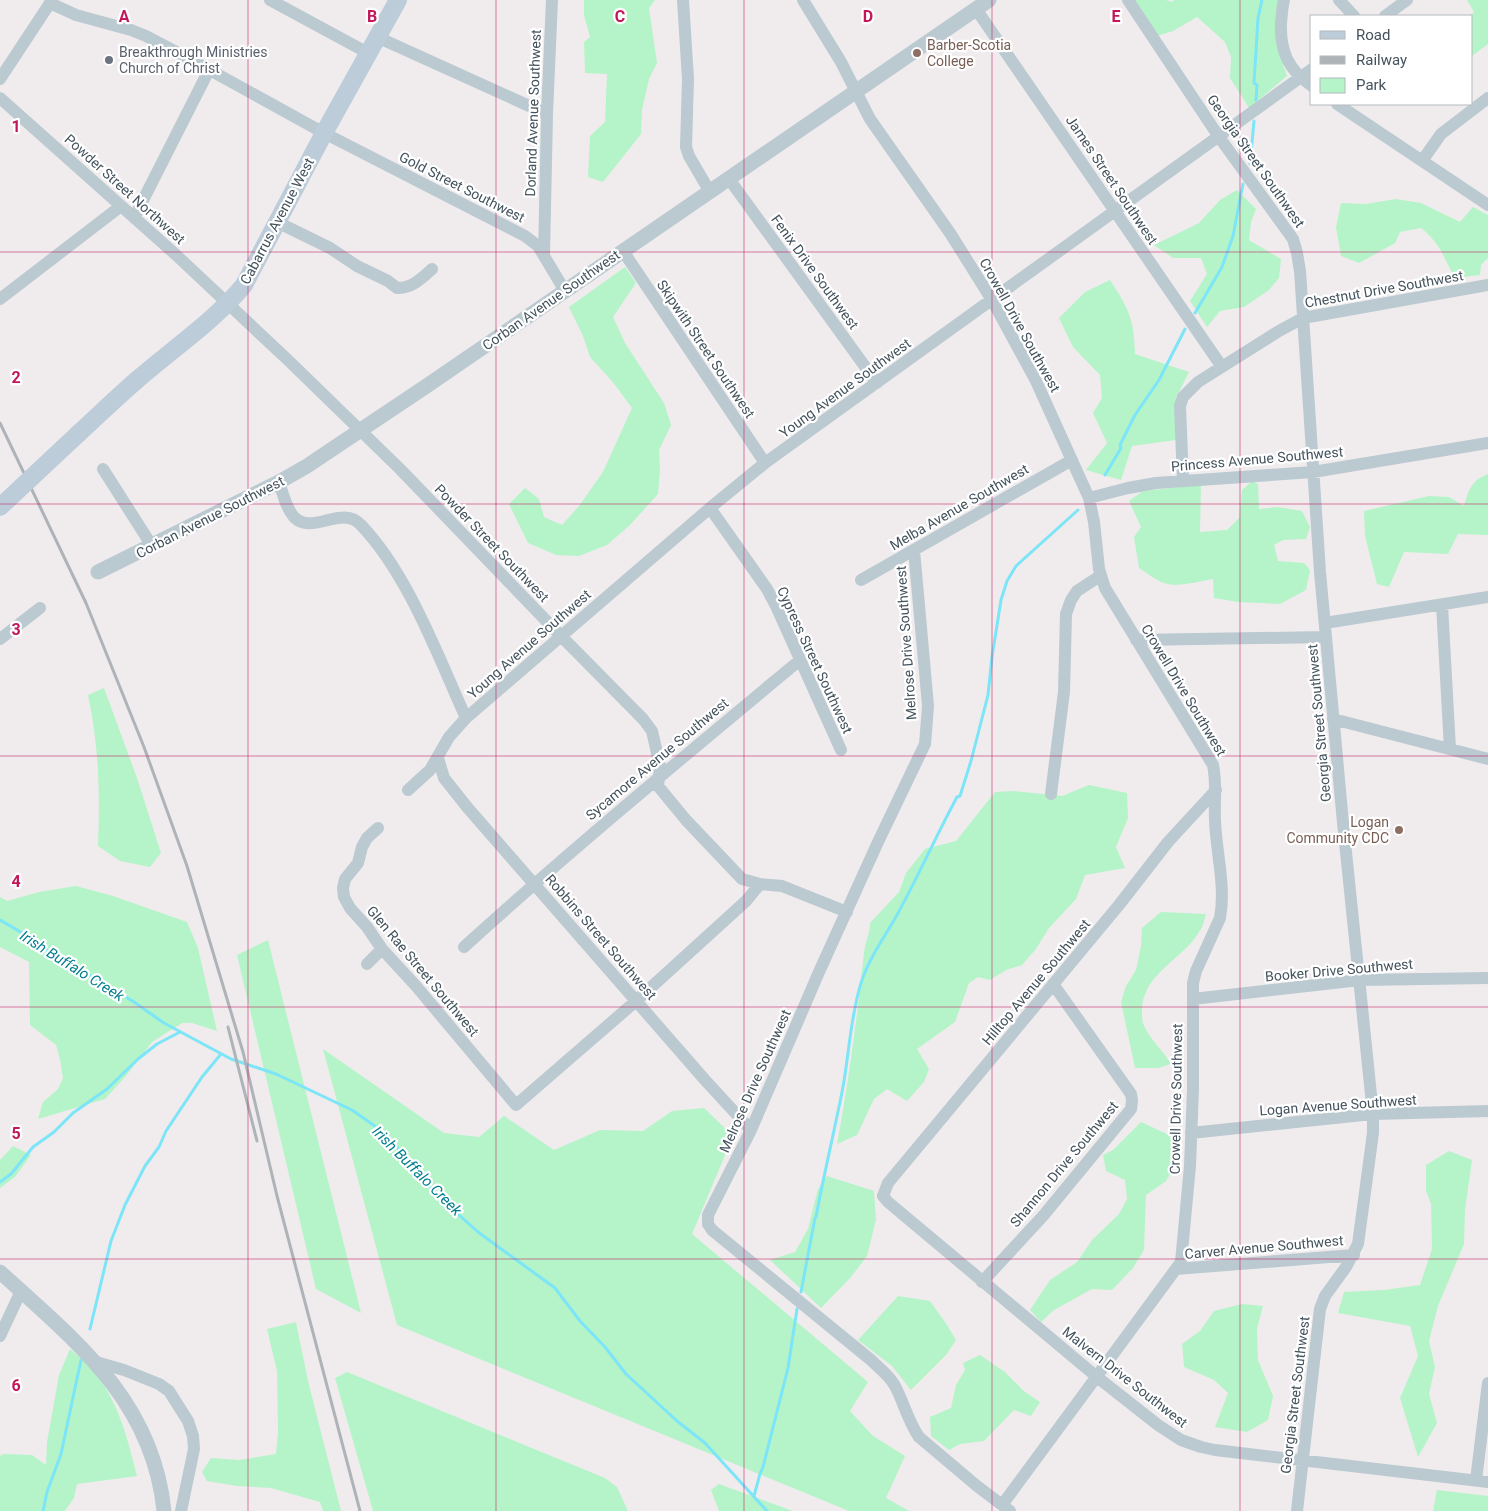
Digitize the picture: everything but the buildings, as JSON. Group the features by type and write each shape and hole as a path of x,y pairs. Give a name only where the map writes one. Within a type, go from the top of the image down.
{"main road":[{"name":"Cabarrus Avenue West","path":"0,507 136,380 229,304 244,285 398,0"}],"street":[{"path":"270,0 368,53"},
{"name":"Dorland Avenue Southwest","path":"544,256 552,0"},
{"path":"683,0 688,80 686,147 689,156 710,192"},
{"name":"Crowell Drive Southwest","path":"803,0 857,91 870,119 950,233 992,300 1036,381 1089,498 1094,522 1100,576 1105,588 1213,766 1216,780 1215,821 1222,908 1220,918 1196,971 1193,983 1193,1090 1181,1262 1006,1508"},
{"name":"Corban Avenue Southwest","path":"98,572 279,482 307,466 989,0"},
{"name":"Georgia Street Southwest","path":"1128,0 1219,136 1292,239 1298,253 1326,637 1373,1114 1373,1133 1358,1244 1354,1255 1325,1296 1320,1308 1296,1511"},
{"path":"1284,0 1281,30 1283,51 1306,82"},
{"path":"1339,0 1353,15"},
{"path":"1386,15 1407,0"},
{"path":"0,79 51,1"},
{"name":"Gold Street Southwest","path":"51,1 76,15 131,30 188,58 324,134 525,236 538,246 565,291"},
{"name":"James Street Southwest","path":"976,9 1222,368"},
{"path":"377,37 547,114"},
{"path":"134,218 209,70"},
{"name":"Young Avenue Southwest","path":"408,790 430,770 449,737 466,718 765,463 1219,136 1306,82"},
{"name":"Powder Street Northwest","path":"0,98 229,304"},
{"path":"1422,161 1441,134 1488,98"},
{"path":"1339,105 1488,205"},
{"name":"Fenix Drive Southwest","path":"729,179 877,383"},
{"path":"0,299 121,206"},
{"path":"277,222 330,248 357,266 388,280 397,288 406,288 419,281 432,269"},
{"name":"Skipwith Street Southwest","path":"622,251 765,463"},
{"name":"Chestnut Drive Southwest","path":"1183,481 1180,406 1183,397 1191,389 1279,331 1303,318 1488,285"},
{"name":"Powder Street Southwest","path":"229,304 400,468 648,725 652,731 660,766 658,786 686,820 742,879 760,884 782,886 847,912"},
{"name":"Princess Avenue Southwest","path":"1089,498 1128,488 1183,481 1313,472 1488,443"},
{"name":"Melba Avenue Southwest","path":"861,580 1072,460"},
{"path":"103,469 152,546"},
{"path":"279,482 288,507 294,517 302,523 346,517 356,519 368,532 389,559 411,599 466,718"},
{"name":"Cypress Street Southwest","path":"710,508 776,606 841,750"},
{"name":"Melrose Drive Southwest","path":"914,550 928,706 926,736 920,756 878,842 819,972 752,1130 708,1215 708,1224 712,1230 888,1376 895,1386 905,1412 919,1437 1006,1508"},
{"path":"1051,794 1064,692 1066,614 1071,600 1077,592 1100,576"},
{"path":"1325,623 1488,597"},
{"path":"1442,605 1450,749"},
{"path":"0,639 40,608"},
{"path":"1136,640 1326,637"},
{"name":"Sycamore Avenue Southwest","path":"464,947 534,883 658,776 800,660"},
{"path":"1334,718 1488,759"},
{"name":"Robbins Street Southwest","path":"438,758 444,778 467,807 752,1130"},
{"name":"Hilltop Avenue Southwest","path":"883,1196 888,1183 1119,905 1168,842 1216,790"},
{"name":"Glen Rae Street Southwest","path":"378,828 367,838 362,847 358,863 345,879 344,896 350,908 367,927 382,950 416,986 516,1105 636,1000"},
{"path":"636,1000 746,901 760,884"},
{"path":"367,964 382,950"},
{"name":"Booker Drive Southwest","path":"1193,999 1360,980 1488,978"},
{"name":"Shannon Drive Southwest","path":"982,1282 1055,1201 1131,1109 1131,1094 1053,984"},
{"name":"Logan Avenue Southwest","path":"1191,1133 1373,1114 1488,1111"},
{"name":"Malvern Drive Southwest","path":"883,1196 1097,1378 1158,1425 1181,1440 1215,1450 1482,1481"},
{"name":"Carver Avenue Southwest","path":"1176,1269 1354,1255"},
{"path":"0,1272 60,1326 96,1362 116,1387 136,1420 154,1466 164,1511"},
{"path":"0,1336 22,1291"},
{"path":"96,1362 124,1370 159,1384 169,1391 188,1421 193,1436 194,1449 181,1511"},
{"path":"1482,1481 1488,1382"}],"green space":[{"path":"584,0 655,0 649,8 657,63 649,79 642,110 641,134 603,182 588,177 590,136 605,122 607,74 585,73 584,42 590,37 584,15"},
{"path":"1133,0 1166,0 1172,2 1174,0 1278,0 1276,10 1277,39 1287,76 1249,108 1230,78 1231,57 1225,42 1197,17 1173,31 1157,36"},
{"path":"1467,0 1488,0 1488,44 1473,55 1472,15 1474,12"},
{"path":"1237,190 1256,209 1251,222 1249,240 1281,259 1279,278 1269,290 1244,307 1220,311 1207,327 1190,301 1207,274 1201,258 1173,258 1154,245 1199,223 1220,200"},
{"path":"1396,199 1421,203 1460,222 1473,207 1488,215 1488,258 1481,265 1480,275 1455,278 1437,245 1421,228 1400,232 1395,243 1359,263 1341,256 1336,227 1341,203 1366,204"},
{"path":"625,267 636,283 613,317 625,343 664,403 671,425 659,450 658,494 630,525 607,545 579,556 556,555 528,543 509,504 525,488 539,499 544,517 562,525 579,506 603,472 632,408 612,381 590,357 583,336 569,307"},
{"path":"1110,280 1122,299 1132,323 1135,354 1189,372 1176,398 1176,440 1132,446 1121,480 1086,470 1107,443 1093,413 1102,398 1100,375 1073,347 1059,318 1085,292"},
{"path":"1488,474 1488,535 1458,534 1448,554 1404,552 1389,587 1377,584 1365,536 1364,511 1429,496 1449,497 1464,506 1467,495 1474,483"},
{"path":"1252,481 1258,484 1259,509 1278,507 1302,511 1310,527 1306,539 1283,540 1274,545 1278,561 1304,563 1310,570 1306,590 1280,604 1238,602 1214,598 1213,579 1170,584 1157,580 1139,568 1134,537 1141,527 1129,501 1143,491 1201,485 1200,532 1227,530 1239,518 1242,490"},
{"path":"104,688 137,778 161,853 150,867 120,861 98,846 98,770 88,695"},
{"path":"1089,785 1127,793 1128,818 1116,847 1125,868 1085,875 1076,899 1049,928 1036,949 1022,965 1006,970 990,980 978,977 969,983 955,1022 917,1049 929,1069 924,1082 907,1101 887,1089 874,1099 857,1135 837,1144 870,923 899,892 906,873 925,849 956,841 995,792 1013,791 1062,796"},
{"path":"76,886 113,896 187,922 198,948 217,1031 192,1023 182,1023 152,1042 126,1076 105,1099 38,1119 43,1102 58,1089 63,1078 60,1059 56,1045 30,1025 29,962 0,947 0,897 7,901 39,892"},
{"path":"1161,912 1206,914 1202,928 1192,942 1156,977 1144,998 1142,1018 1145,1028 1171,1064 1158,1068 1135,1068 1121,1002 1126,986 1136,970 1141,946 1142,928"},
{"path":"268,940 361,1313 316,1289 237,955"},
{"path":"323,1049 444,1133 479,1137 504,1116 554,1150 600,1130 643,1131 672,1111 704,1108 733,1136 692,1234 868,1382 850,1411 873,1436 905,1456 886,1498 909,1511 849,1511 397,1325"},
{"path":"1141,1122 1169,1135 1181,1157 1166,1181 1146,1195 1144,1250 1133,1268 1112,1290 1092,1289 1054,1310 1041,1322 1030,1310 1050,1280 1077,1262 1092,1240 1119,1214 1127,1199 1125,1180 1106,1171 1103,1155 1113,1150"},
{"path":"13,1146 31,1155 15,1177 0,1188 0,1160"},
{"path":"1449,1151 1472,1160 1465,1210 1464,1244 1438,1306 1429,1341 1435,1367 1429,1394 1437,1423 1418,1457 1400,1398 1418,1356 1410,1326 1338,1313 1344,1292 1384,1290 1420,1285 1432,1249 1431,1204 1426,1191 1426,1165"},
{"path":"827,1176 874,1191 876,1220 867,1256 851,1277 821,1308 770,1260 795,1252 808,1229 818,1189"},
{"path":"898,1296 930,1301 956,1340 946,1355 911,1390 892,1366 858,1340"},
{"path":"1242,1304 1263,1306 1257,1329 1258,1360 1273,1396 1268,1420 1247,1432 1215,1427 1228,1393 1214,1380 1184,1367 1182,1344 1200,1331 1214,1311"},
{"path":"296,1322 308,1381 341,1511 323,1511 320,1502 271,1488 237,1486 207,1481 202,1472 211,1458 239,1460 276,1454 278,1433 277,1371 267,1329"},
{"path":"70,1349 92,1370 110,1397 122,1422 137,1476 77,1484 74,1498 65,1511 0,1511 0,1456 3,1454 32,1455 46,1465 47,1442 59,1375"},
{"path":"980,1355 1005,1372 1025,1392 1040,1402 1031,1416 1014,1410 984,1441 960,1444 949,1450 931,1436 930,1417 951,1408 956,1385 965,1370 963,1363"},
{"path":"347,1372 605,1478 617,1487 628,1511 373,1511 335,1378"},
{"path":"719,1484 793,1511 719,1511 711,1490"},
{"path":"1437,1490 1488,1496 1488,1511 1433,1511"}],"waterway":[{"path":"1256,100 1257,85 1254,83 1258,18 1262,0"},
{"path":"1250,164 1254,121"},
{"path":"1195,313 1222,267 1233,236 1243,184"},
{"path":"1105,475 1121,448 1120,445 1135,415 1159,380 1185,329"},
{"path":"801,1292 843,1087 854,1012 864,974 905,901 957,797 960,796 988,695 1001,600 1007,581 1016,566 1078,510"},
{"name":"Irish Buffalo Creek","path":"0,920 24,934 62,961 81,970 134,1002 164,1023 231,1059 276,1074 352,1110 379,1129 450,1207 478,1232 555,1288 580,1321 605,1347 626,1374 677,1421 705,1443 767,1511"},
{"path":"0,1182 11,1174 33,1147 54,1132 73,1113 107,1089 138,1059 157,1044 180,1032"},
{"path":"90,1329 111,1241 125,1205 145,1166 159,1147 166,1131 202,1077 221,1054"},
{"path":"754,1496 788,1368 797,1309"},
{"path":"43,1511 47,1492 61,1454 81,1360"}],"railway":[{"path":"0,423 86,603 144,747 187,866 243,1052 277,1196 360,1511"},
{"path":"228,1027 257,1141"}],"place":[{"name":"Barber-Scotia College","path":"917,53"},
{"name":"Breakthrough Ministries Church of Christ","path":"109,60"},
{"name":"Logan Community CDC","path":"1399,830"}]}
